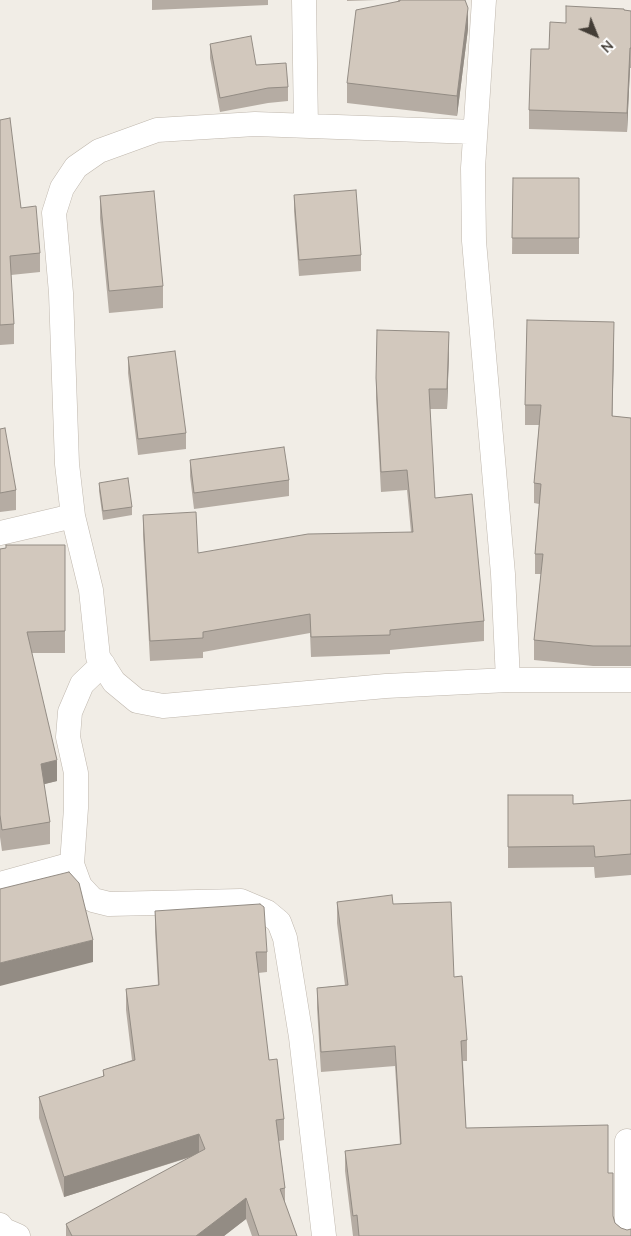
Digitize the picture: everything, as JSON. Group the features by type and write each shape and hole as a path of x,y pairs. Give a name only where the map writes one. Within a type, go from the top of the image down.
{"street":[{"path":"304,0 306,126"},
{"path":"484,0 473,168 474,241 503,574 508,680"},
{"path":"475,132 255,124 157,130 99,151 76,167 62,188 54,213 61,293 67,464 73,516 91,590 98,657 114,682 137,701 163,706 386,686 508,680 631,680"},
{"path":"0,534 73,516"},
{"path":"103,664 82,684 70,712 68,737 76,773 76,808 72,864 80,886 93,900 109,904 241,901 267,912 279,922 285,938 301,1037 324,1236"},
{"path":"0,884 72,864"},
{"path":"627,1141 627,1236"}],"building":[{"path":"400,0 465,0 468,8 457,96 347,83 356,10"},
{"path":"566,6 631,11 627,113 529,110 531,49 549,49 550,22 566,23"},
{"path":"251,36 256,65 286,63 288,87 268,88 220,98 210,44"},
{"path":"10,118 21,208 36,206 40,253 10,256 14,324 0,325 0,120"},
{"path":"513,178 579,178 579,238 512,238"},
{"path":"356,190 361,255 299,260 294,195"},
{"path":"154,191 163,286 109,291 100,196"},
{"path":"527,320 614,322 612,416 631,418 631,646 593,646 534,640 543,554 535,554 541,484 534,483 541,405 525,405"},
{"path":"377,330 449,332 447,389 429,389 435,498 472,494 484,621 390,630 390,635 311,637 310,614 203,632 203,638 150,641 143,515 196,512 198,553 308,534 413,532 407,470 381,472 376,378"},
{"path":"175,351 186,433 138,439 128,357"},
{"path":"5,428 16,490 0,493 0,429"},
{"path":"284,447 289,480 194,493 190,460"},
{"path":"128,478 132,507 103,511 99,483"},
{"path":"6,545 65,545 65,631 27,632 57,760 41,764 50,822 2,830 0,815 0,549 6,548"},
{"path":"508,795 573,795 573,804 631,800 631,854 595,857 594,846 508,847"},
{"path":"69,872 79,883 93,940 0,963 0,889"},
{"path":"392,895 393,904 451,902 454,977 462,976 467,1040 461,1041 466,1128 608,1125 608,1173 613,1173 613,1216 615,1223 621,1228 631,1229 631,1236 359,1236 357,1215 353,1216 345,1151 401,1144 395,1046 321,1052 317,988 348,985 337,902"},
{"path":"260,904 264,907 267,952 256,952 269,1060 277,1059 284,1119 276,1120 285,1188 280,1189 297,1236 259,1236 246,1198 196,1236 72,1236 66,1224 205,1149 199,1134 64,1177 39,1097 104,1076 103,1070 135,1060 126,989 159,985 155,911"}]}
